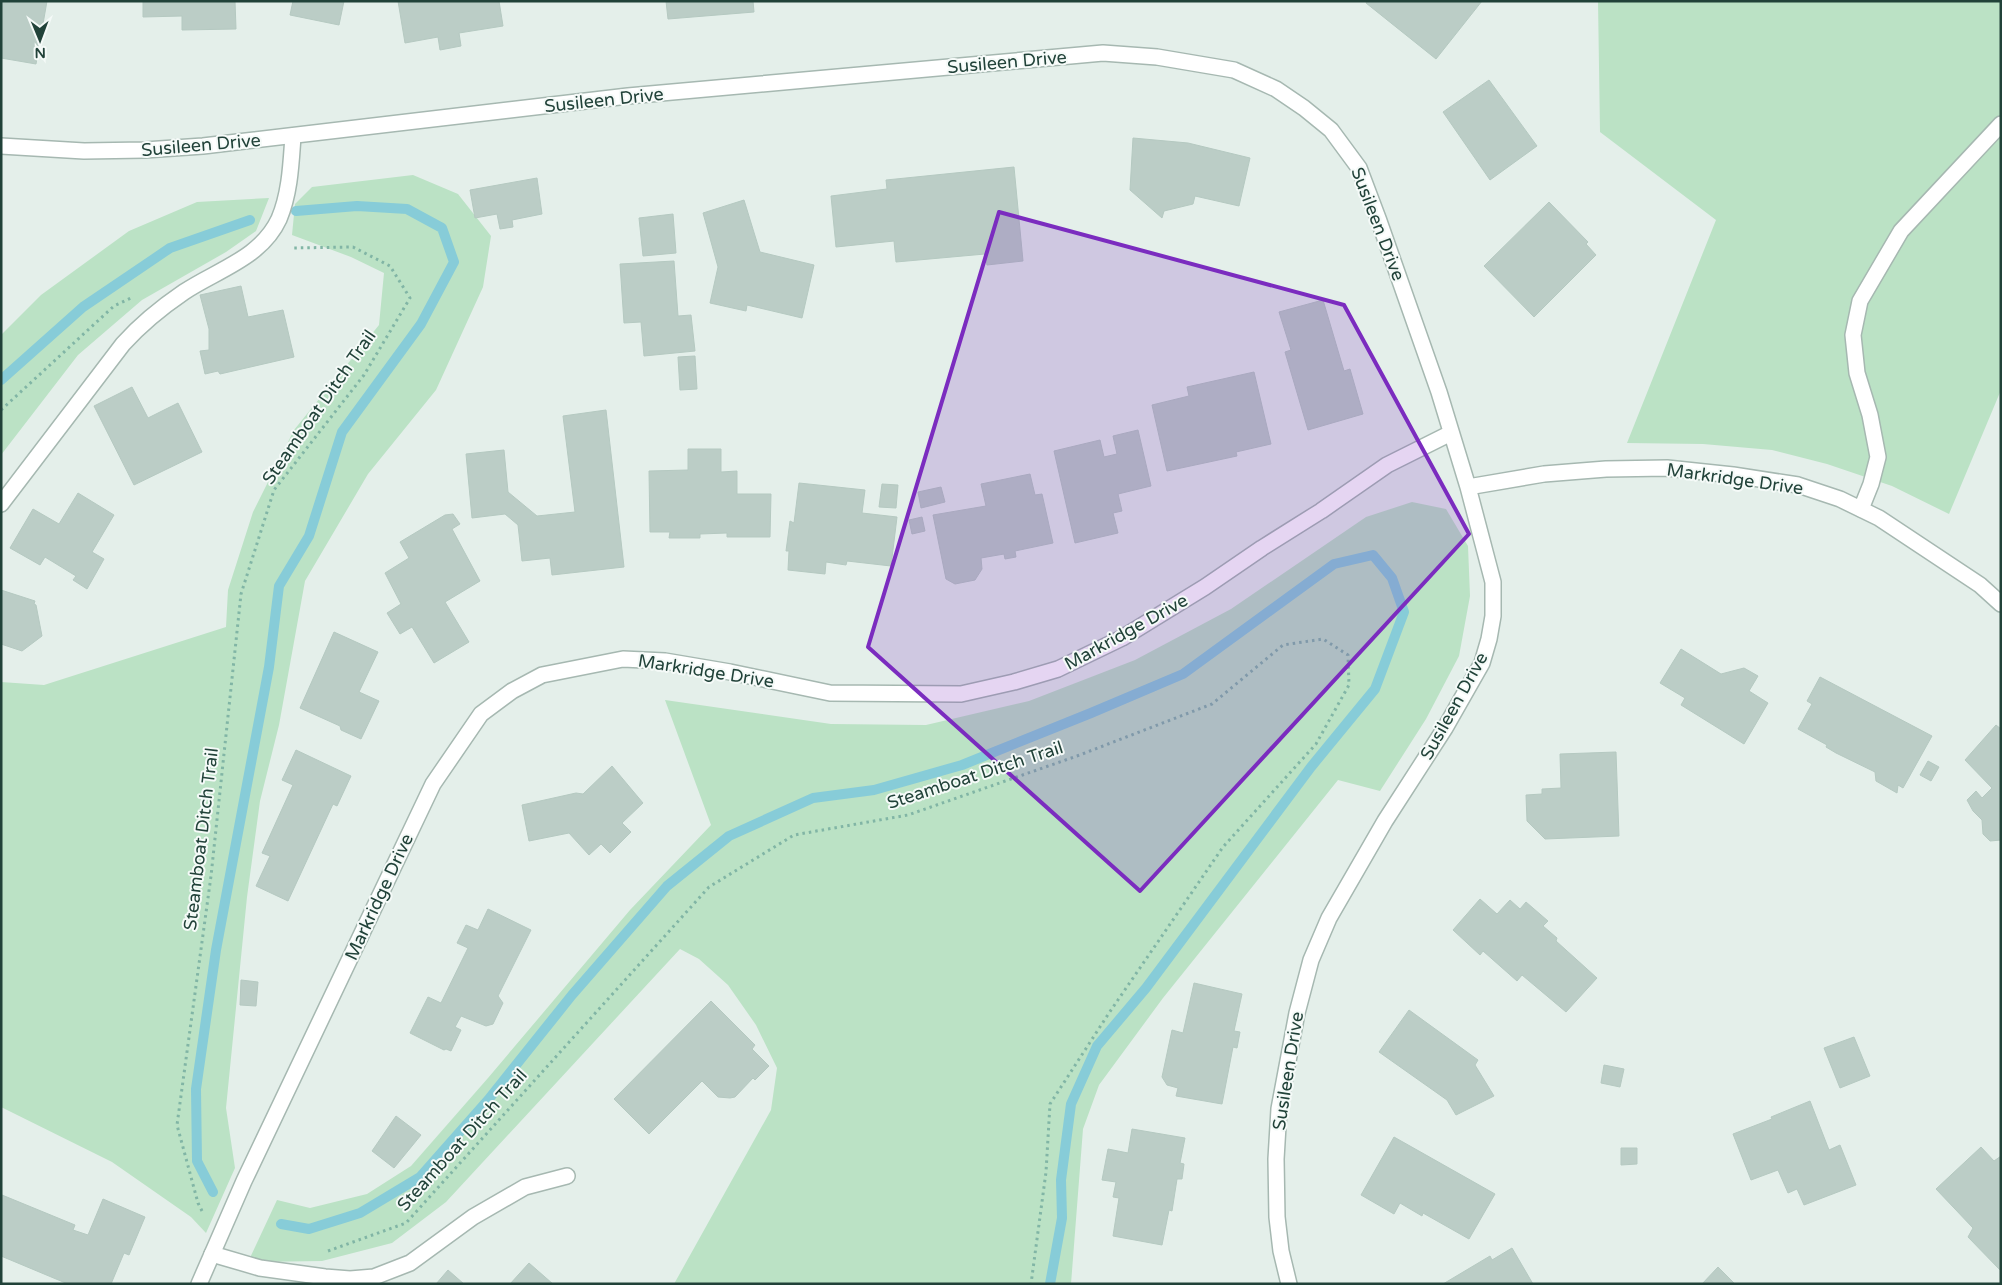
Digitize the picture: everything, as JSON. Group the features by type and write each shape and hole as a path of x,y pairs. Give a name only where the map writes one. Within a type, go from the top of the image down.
{"street":[{"name":"Susileen Drive","path":"1,146 84,152 145,150 293,136 628,96 1103,54 1157,56 1234,70 1276,89 1304,108 1331,130 1359,168 1439,392 1468,487 1492,582 1493,616 1490,640 1482,663 1468,690 1385,821 1329,918 1311,960 1297,1013 1279,1110 1276,1159 1277,1217 1289,1284"},
{"path":"1861,509 1871,484 1878,457 1870,415 1857,373 1853,335 1860,300 1901,230 2001,124"},
{"path":"1,504 136,329 185,292 258,248 279,219 288,190 293,136"},
{"name":"Markridge Drive","path":"199,1284 433,784 482,714 512,691 542,675 623,659 665,661 730,672 830,693 961,694 1058,670 1122,638 1205,587 1387,465 1452,434"},
{"name":"Markridge Drive","path":"1468,487 1544,474 1606,469 1667,468 1733,475 1798,485 1840,499 1879,518 1980,585 2001,604"},
{"path":"215,1248 260,1268 350,1279 374,1276 410,1263 473,1217 525,1187 567,1176"}],"path":[{"name":"Steamboat Ditch Trail","path":"215,1248 198,1203 177,1125 211,876 242,594 274,490 364,374 410,298 390,266 352,247 258,248"},
{"path":"1,410 114,306 140,294"},
{"name":"Steamboat Ditch Trail","path":"321,1253 406,1223 708,887 794,835 908,815 1077,756 1212,704 1282,645 1323,639 1348,655 1349,685 1316,744 1224,847 1109,1013 1050,1104 1046,1172 1031,1284"}],"highlighted area":[{"path":"999,212 1344,305 1469,534 1140,891 868,647"}],"green space":[{"path":"1598,1 2001,1 2001,390 1949,514 1892,486 1827,464 1772,450 1703,444 1627,443 1716,220 1600,132"},
{"path":"413,175 458,194 491,236 483,287 436,390 368,474 305,581 279,725 260,801 247,897 226,1108 235,1168 206,1233 191,1217 112,1162 1,1107 1,682 44,685 226,627 228,590 253,512 294,430 379,325 384,273 351,257 292,235 295,204 312,187"},
{"path":"269,198 256,231 226,252 142,300 78,355 1,455 1,335 41,295 129,231 197,202"},
{"path":"1412,502 1446,509 1468,546 1470,596 1459,656 1426,719 1380,791 1338,780 1163,998 1099,1085 1083,1129 1071,1284 674,1284 771,1110 777,1068 756,1025 728,985 699,959 680,949 446,1202 392,1243 322,1261 248,1262 277,1200 310,1208 367,1194 411,1166 630,910 711,825 665,700 831,724 926,725 1029,701 1135,660 1231,609 1366,517"}],"building":[{"path":"1,1 47,1 36,64 1,58"},
{"path":"143,1 235,1 236,29 182,30 182,16 143,17"},
{"path":"293,1 344,1 339,25 290,15"},
{"path":"398,1 499,1 503,26 459,33 461,46 440,50 438,37 405,43"},
{"path":"666,1 753,1 754,12 668,19"},
{"path":"1367,1 1482,1 1436,59 1366,3"},
{"path":"1489,80 1537,146 1490,180 1443,112"},
{"path":"1133,138 1188,143 1250,158 1239,206 1195,196 1193,204 1164,211 1162,218 1130,190"},
{"path":"1014,167 1023,261 987,265 985,254 896,262 894,241 836,247 831,196 887,189 886,180"},
{"path":"537,178 542,214 512,220 513,227 500,229 497,214 475,218 470,190"},
{"path":"744,200 760,252 814,265 802,318 747,305 746,311 710,303 718,267 703,213"},
{"path":"1549,202 1588,242 1586,244 1596,255 1534,317 1484,266"},
{"path":"673,214 676,253 643,256 639,218"},
{"path":"674,261 678,316 691,315 695,351 644,356 641,322 624,323 620,264"},
{"path":"241,286 248,317 283,310 294,357 220,374 218,371 205,374 200,351 209,350 209,329 200,295"},
{"path":"1323,300 1344,371 1350,369 1363,414 1308,430 1285,352 1291,350 1279,312"},
{"path":"695,356 697,389 680,390 678,357"},
{"path":"1254,372 1271,444 1236,452 1237,456 1167,471 1152,405 1189,396 1187,387"},
{"path":"132,387 148,418 178,403 202,452 134,485 94,406"},
{"path":"606,410 624,567 552,575 550,558 522,561 518,525 505,514 472,518 466,454 504,450 508,492 537,516 575,512 563,416"},
{"path":"1138,430 1151,486 1118,494 1122,511 1113,513 1118,533 1075,543 1054,451 1100,440 1104,457 1117,454 1113,436"},
{"path":"688,449 721,449 721,472 737,471 737,494 771,494 770,537 727,537 727,533 700,534 700,538 669,538 670,532 650,532 649,471 688,470"},
{"path":"1030,474 1035,495 1042,494 1053,543 1015,551 1016,557 1005,559 1004,554 981,558 982,569 975,580 955,584 946,579 933,515 986,506 981,484"},
{"path":"799,483 865,490 862,513 897,517 891,566 847,561 846,565 826,562 825,574 788,570 789,551 786,551 790,521 794,523"},
{"path":"882,484 898,485 896,508 879,507"},
{"path":"941,487 945,502 921,508 918,492"},
{"path":"78,493 114,515 92,552 104,559 87,589 73,580 76,576 45,557 40,565 10,548 33,509 59,524"},
{"path":"453,514 460,524 452,529 480,581 445,602 469,642 434,663 412,627 400,634 387,613 401,604 385,573 409,558 400,542 445,515"},
{"path":"922,517 925,531 912,534 909,520"},
{"path":"1,590 35,601 34,604 36,605 42,636 22,651 1,644"},
{"path":"334,632 378,652 359,692 379,701 361,739 341,730 340,726 300,708"},
{"path":"1681,649 1721,674 1744,668 1758,676 1749,691 1768,703 1744,744 1681,705 1685,698 1660,683"},
{"path":"1820,677 1932,736 1903,788 1898,785 1897,793 1876,781 1875,772 1836,753 1826,747 1827,745 1798,729 1812,704 1807,701"},
{"path":"1996,725 2001,729 2001,840 1990,841 1983,834 1982,820 1973,811 1967,800 1976,791 1982,798 1992,788 1965,760"},
{"path":"296,750 351,776 337,806 333,804 288,901 256,886 270,856 262,853 293,785 282,780"},
{"path":"1616,752 1619,836 1545,839 1527,821 1526,795 1542,794 1542,789 1561,788 1560,754"},
{"path":"1928,761 1939,767 1931,781 1920,775"},
{"path":"612,766 643,803 622,823 631,832 610,853 601,844 589,855 569,833 529,841 522,805 576,793 583,794"},
{"path":"1480,899 1497,914 1510,900 1520,909 1526,902 1548,921 1543,926 1557,938 1556,941 1597,978 1566,1012 1522,975 1517,981 1483,951 1480,955 1453,930"},
{"path":"488,909 531,930 498,996 503,1003 493,1024 486,1026 461,1016 455,1027 461,1030 451,1051 444,1050 410,1033 428,997 441,1003 468,948 457,943 466,925 478,930"},
{"path":"241,980 258,982 256,1006 240,1005"},
{"path":"1194,983 1242,994 1234,1031 1240,1032 1237,1048 1233,1047 1222,1104 1176,1096 1178,1088 1167,1085 1162,1077 1172,1030 1183,1033"},
{"path":"711,1001 755,1045 752,1049 769,1066 755,1080 753,1078 735,1097 718,1097 702,1081 649,1134 614,1099"},
{"path":"1409,1010 1478,1060 1475,1065 1494,1096 1456,1115 1447,1100 1379,1052"},
{"path":"1854,1037 1870,1076 1840,1088 1824,1048"},
{"path":"1604,1065 1624,1069 1620,1087 1601,1083"},
{"path":"1810,1101 1829,1150 1840,1145 1856,1185 1804,1205 1797,1189 1788,1193 1778,1170 1751,1180 1733,1134 1772,1119 1771,1117"},
{"path":"396,1116 421,1135 394,1168 372,1151"},
{"path":"1132,1129 1185,1138 1180,1163 1184,1164 1182,1179 1177,1179 1172,1211 1169,1210 1162,1245 1113,1236 1119,1198 1113,1197 1116,1182 1102,1180 1108,1149 1128,1153"},
{"path":"1394,1137 1495,1194 1469,1239 1423,1213 1422,1216 1400,1203 1394,1214 1361,1195"},
{"path":"1981,1147 1994,1161 2001,1156 2001,1271 1968,1237 1973,1228 1936,1189"},
{"path":"1621,1148 1637,1148 1637,1164 1621,1165"},
{"path":"2,1195 75,1225 73,1230 88,1235 103,1199 145,1217 129,1255 124,1253 111,1284 68,1284 1,1256"},
{"path":"1512,1248 1533,1284 1443,1284 1490,1256 1492,1260"},
{"path":"529,1263 553,1284 510,1284"},
{"path":"1718,1267 1735,1284 1702,1284"},
{"path":"448,1270 464,1284 436,1284"}],"waterway":[{"path":"213,1192 197,1161 196,1089 216,950 269,667 279,586 309,536 342,432 421,324 454,262 442,228 407,209 357,206 296,211"},
{"path":"1,380 83,307 170,248 250,220"},
{"path":"281,1224 309,1229 360,1213 420,1177 488,1100 572,995 667,886 729,836 813,798 874,790 962,765 1183,674 1334,564 1373,555 1392,578 1404,612 1375,689 1311,767 1146,988 1097,1046 1071,1104 1061,1180 1062,1218 1050,1284"}]}
